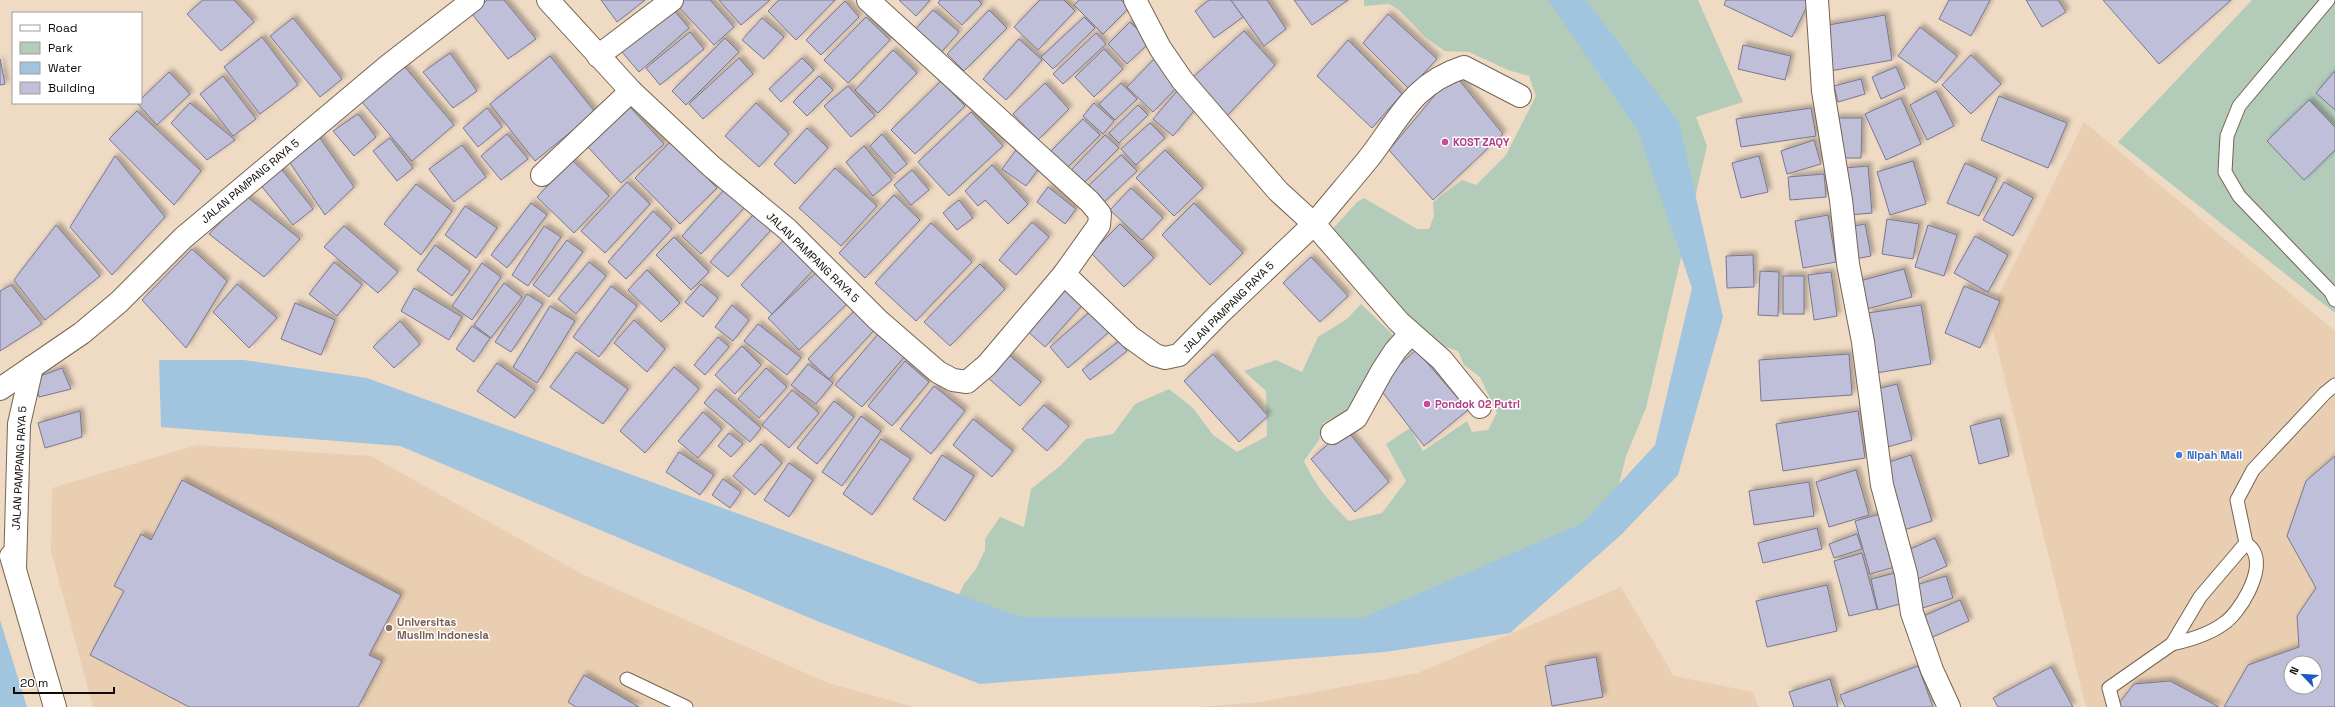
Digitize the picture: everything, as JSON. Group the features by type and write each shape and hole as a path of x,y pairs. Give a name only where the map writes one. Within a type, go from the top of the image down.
{"street":[{"name":"JALAN PAMPANG RAYA 5","path":"0,389 82,333 119,302 183,238 389,65 473,0"},
{"name":"JALAN PAMPANG RAYA 5","path":"548,0 598,56 631,90 712,166 787,228 878,320 938,372 953,380 967,382 987,365 1064,274 1099,225 1100,214 1090,202 868,0"},
{"path":"598,56 672,0"},
{"path":"1135,0 1160,48 1182,80 1278,191 1314,224 1410,334 1442,360 1480,407"},
{"path":"1817,0 1823,91 1841,200 1848,264 1864,342 1882,485 1906,574 1912,613 1932,670 1949,707"},
{"name":"JALAN PAMPANG RAYA 5","path":"1064,274 1130,337 1155,355 1165,358 1179,355 1219,314 1314,224 1370,157 1394,121 1428,84 1447,73 1464,67 1520,96"},
{"path":"542,175 631,90"},
{"path":"1332,434 1356,418 1385,366 1410,334"},
{"name":"JALAN PAMPANG RAYA 5","path":"14,570 19,424 32,367"},
{"path":"0,520 55,707"}],"lane":[{"path":"2328,0 2239,106 2228,136 2225,172 2239,196 2331,292 2335,300"},
{"path":"2114,707 2109,688 2172,644 2210,632 2231,618 2245,599 2257,566 2254,552 2246,543 2237,500 2253,470 2325,393 2335,385"},
{"path":"2172,644 2200,597 2246,543"},
{"path":"626,679 686,707"}],"shaded area":[{"name":"Nipah Mall","path":"2084,122 2335,331 2335,707 2086,707 1989,315"},
{"name":"Universitas Muslim Indonesia","path":"197,445 371,456 582,574 828,683 914,707 93,707 51,551 52,488"},
{"path":"1621,587 1674,676 1753,692 1758,707 1198,707 1261,702 1418,673"}],"green space":[{"path":"1364,0 1698,0 1743,102 1696,117 1707,146 1646,408 1626,456 1610,522 1405,622 940,634 964,584 976,569 985,550 985,539 1000,517 1024,527 1031,489 1060,466 1086,439 1113,434 1135,404 1169,389 1193,408 1213,435 1237,452 1267,436 1266,391 1244,371 1276,360 1302,372 1318,337 1347,319 1361,304 1394,336 1374,363 1352,405 1343,413 1323,423 1319,440 1304,461 1318,486 1349,521 1382,513 1406,481 1386,444 1410,428 1423,451 1467,421 1472,432 1488,430 1497,413 1480,377 1464,365 1458,351 1437,344 1419,332 1330,232 1357,202 1364,198 1417,229 1429,229 1434,216 1433,202 1462,180 1476,185 1506,155 1536,96 1529,76 1508,70 1469,52 1445,51 1426,38 1399,10 1389,4 1364,6"},
{"path":"2252,0 2335,0 2335,313 2118,142"}],"water":[{"path":"1548,0 1586,0 1679,122 1723,317 1678,475 1622,534 1510,633 1385,652 980,684 817,621 400,446 161,427 159,360 244,360 367,378 1021,617 1362,618 1583,523 1655,445 1692,288 1638,131"},
{"path":"0,620 27,707 0,707"}],"building":[{"path":"203,0 234,0 254,22 221,51 187,14"},
{"path":"487,0 504,0 536,39 508,59 472,14"},
{"path":"601,0 645,0 617,22"},
{"path":"680,0 710,0 734,27 714,45 676,4"},
{"path":"719,0 770,0 741,25"},
{"path":"779,0 835,0 796,40 768,11"},
{"path":"899,0 930,0 916,16"},
{"path":"940,0 978,0 982,4 962,25 938,3"},
{"path":"1040,0 1064,0 1075,11 1038,50 1014,27"},
{"path":"1079,0 1121,0 1129,8 1103,34 1074,5"},
{"path":"1209,0 1231,0 1243,17 1214,38 1195,11"},
{"path":"1231,0 1267,0 1286,29 1264,46"},
{"path":"1294,0 1348,0 1312,25"},
{"path":"1726,0 1810,0 1792,37 1724,5"},
{"path":"1949,0 1990,0 1971,36 1939,19"},
{"path":"2026,0 2058,0 2066,12 2042,27"},
{"path":"2103,0 2231,0 2159,64"},
{"path":"845,1 859,17 821,55 806,40"},
{"path":"672,8 689,28 639,72 622,52"},
{"path":"933,10 959,32 938,56 912,33"},
{"path":"989,10 1007,28 964,71 947,54"},
{"path":"1388,14 1437,59 1409,89 1363,43"},
{"path":"1885,15 1892,60 1830,71 1823,26"},
{"path":"866,17 890,40 848,83 824,60"},
{"path":"1084,17 1095,28 1053,69 1041,57"},
{"path":"293,18 342,79 320,97 270,36"},
{"path":"762,18 784,37 764,59 742,40"},
{"path":"1130,22 1150,42 1127,64 1108,44"},
{"path":"1920,27 1957,56 1936,83 1898,56"},
{"path":"1244,31 1275,65 1224,119 1191,79"},
{"path":"690,32 704,49 660,85 646,68"},
{"path":"1096,33 1106,44 1063,84 1053,74"},
{"path":"262,37 298,85 260,114 224,67"},
{"path":"725,38 739,52 686,105 672,91"},
{"path":"1019,39 1042,60 1006,100 983,79"},
{"path":"1348,40 1402,94 1372,128 1317,76"},
{"path":"1743,45 1791,56 1785,80 1738,69"},
{"path":"1104,49 1123,69 1094,97 1075,77"},
{"path":"893,50 917,73 878,113 855,90"},
{"path":"450,53 477,91 453,108 423,72"},
{"path":"1971,55 2001,84 1971,114 1942,85"},
{"path":"550,56 595,112 535,161 490,104"},
{"path":"739,58 753,74 703,119 689,104"},
{"path":"802,58 814,70 781,102 769,89"},
{"path":"1155,58 1181,83 1153,112 1127,87"},
{"path":"0,59 5,84 0,85"},
{"path":"404,66 454,125 412,161 362,102"},
{"path":"1896,67 1905,88 1881,99 1872,77"},
{"path":"2335,71 2335,110 2316,93"},
{"path":"169,72 190,94 157,125 138,104 142,104 142,98"},
{"name":"KOST ZAQY","path":"1455,75 1503,134 1433,200 1389,150 1451,76"},
{"path":"223,76 256,119 233,136 200,94"},
{"path":"819,76 833,90 807,116 793,102"},
{"path":"1861,79 1865,94 1838,102 1834,86"},
{"path":"941,81 965,106 915,154 891,130"},
{"path":"1045,83 1069,109 1038,140 1013,114"},
{"path":"1121,83 1137,99 1115,120 1099,104"},
{"path":"848,86 875,116 851,137 824,106"},
{"path":"1178,90 1197,107 1173,136 1153,119"},
{"path":"1936,91 1954,126 1927,140 1910,105"},
{"path":"1999,96 2067,123 2048,168 1981,140"},
{"path":"1901,98 1921,144 1886,160 1865,114"},
{"path":"2309,100 2335,127 2335,150 2304,180 2267,141"},
{"path":"190,103 235,140 207,160 171,123"},
{"path":"756,103 789,134 759,167 725,136"},
{"path":"1094,103 1114,121 1103,134 1083,116"},
{"path":"1138,105 1148,115 1119,143 1109,133"},
{"path":"630,107 664,144 621,183 587,146"},
{"path":"487,108 502,127 478,147 463,128"},
{"path":"1811,108 1816,136 1741,147 1736,119"},
{"path":"137,111 201,171 174,205 109,139"},
{"path":"971,112 1003,146 949,196 918,162"},
{"path":"358,114 376,137 354,156 333,131"},
{"path":"1835,118 1862,118 1861,158 1835,158"},
{"path":"1083,119 1100,135 1064,171 1048,154"},
{"path":"1150,123 1165,138 1136,165 1121,149"},
{"path":"807,128 828,148 795,184 774,164"},
{"path":"315,131 354,187 325,215 286,157"},
{"path":"507,134 528,159 501,180 481,156"},
{"path":"882,134 907,164 895,174 870,146"},
{"path":"1105,135 1119,148 1083,184 1070,171"},
{"path":"390,138 413,168 397,181 373,151"},
{"path":"1814,140 1821,164 1787,174 1781,151"},
{"path":"671,141 717,188 680,224 635,178"},
{"path":"462,145 486,177 454,202 429,169"},
{"path":"864,146 892,180 873,196 846,162"},
{"path":"1016,150 1039,168 1026,186 1002,169"},
{"path":"1165,150 1203,188 1174,216 1136,178"},
{"path":"1121,155 1137,171 1100,206 1085,189"},
{"path":"115,156 165,217 112,275 70,227"},
{"path":"1759,156 1768,192 1741,198 1732,163"},
{"path":"572,160 609,196 574,233 537,197"},
{"path":"1913,161 1926,204 1890,215 1877,172"},
{"path":"1965,163 1997,178 1979,216 1947,203"},
{"path":"992,165 1028,204 1008,224 985,200 978,206 965,191"},
{"path":"279,166 313,209 293,225 259,183"},
{"path":"1868,166 1872,213 1849,215 1845,168"},
{"path":"835,168 877,206 841,246 799,208"},
{"path":"912,170 929,190 911,205 894,185"},
{"path":"1824,174 1826,197 1790,200 1788,177"},
{"path":"627,182 650,204 605,253 581,231"},
{"path":"2004,182 2033,198 2013,236 1983,220"},
{"path":"416,184 452,211 421,255 384,224"},
{"path":"1048,187 1076,209 1065,224 1037,202"},
{"path":"1131,188 1163,218 1142,240 1110,210"},
{"path":"724,190 744,208 701,254 682,236"},
{"path":"894,195 920,220 865,278 839,253"},
{"path":"246,196 300,239 264,277 209,234"},
{"path":"959,200 973,218 957,230 943,213"},
{"path":"531,203 547,215 507,268 491,255"},
{"path":"1194,203 1243,253 1210,285 1162,235"},
{"path":"465,206 497,228 476,258 445,235"},
{"path":"653,211 672,229 626,279 608,262"},
{"path":"754,214 771,230 728,277 710,262"},
{"path":"1828,215 1836,262 1803,268 1795,221"},
{"path":"1887,219 1919,224 1913,259 1882,254"},
{"path":"1032,222 1049,237 1016,275 999,260"},
{"path":"931,223 972,262 916,321 875,283"},
{"path":"1120,224 1154,258 1124,287 1091,253"},
{"path":"1865,224 1871,256 1855,259 1849,227"},
{"path":"56,225 100,276 45,320 14,280"},
{"path":"1928,225 1957,235 1944,276 1915,267"},
{"path":"344,226 398,272 378,293 324,247"},
{"path":"544,226 561,237 528,286 512,275"},
{"path":"1975,236 2008,255 1988,292 1954,273"},
{"path":"674,237 709,272 691,290 656,255"},
{"path":"786,238 816,267 772,314 741,285"},
{"path":"567,240 583,252 549,297 533,285"},
{"path":"435,245 470,271 452,296 417,270"},
{"path":"192,249 227,281 186,348 142,300"},
{"path":"1753,255 1754,287 1727,288 1726,256"},
{"path":"1311,257 1348,296 1320,322 1283,283"},
{"path":"334,262 362,285 337,316 309,294"},
{"path":"589,262 606,276 576,314 558,299"},
{"path":"482,263 501,277 472,320 452,306"},
{"path":"980,264 1005,289 950,346 924,322"},
{"path":"820,269 850,301 799,350 768,318"},
{"path":"1904,269 1912,297 1863,310 1856,282"},
{"path":"647,270 680,303 661,322 628,290"},
{"path":"1760,271 1779,272 1778,316 1758,315"},
{"path":"1831,272 1837,316 1814,320 1808,275"},
{"path":"1783,276 1804,276 1804,314 1783,314"},
{"path":"504,283 522,297 491,338 474,325"},
{"path":"237,284 277,318 249,348 213,312"},
{"path":"701,284 718,298 703,317 685,302"},
{"path":"1064,284 1085,302 1045,347 1025,329"},
{"path":"11,285 42,324 0,351 0,291"},
{"path":"611,286 637,306 599,357 573,337"},
{"path":"1964,286 2000,301 1980,348 1945,333"},
{"path":"414,288 462,317 449,340 401,311"},
{"path":"527,294 543,304 511,352 495,342"},
{"path":"295,303 335,320 321,355 281,339"},
{"path":"732,305 749,320 733,341 715,327"},
{"path":"1921,305 1931,364 1876,373 1868,313"},
{"path":"550,306 575,321 537,383 513,367"},
{"path":"858,307 878,326 829,379 808,359"},
{"path":"1092,310 1110,331 1068,368 1050,347"},
{"path":"634,320 665,349 647,372 614,343"},
{"path":"400,321 420,344 394,368 373,347"},
{"path":"758,324 801,358 787,375 744,341"},
{"path":"472,326 490,338 474,362 456,349"},
{"path":"884,327 910,350 862,407 835,385"},
{"path":"718,337 729,347 705,375 694,365"},
{"path":"1119,341 1127,351 1090,380 1082,370"},
{"path":"742,346 761,365 735,394 715,375"},
{"name":"Pondok 02 Putri","path":"1416,350 1468,410 1424,446 1377,385"},
{"path":"576,352 628,389 603,424 550,387"},
{"path":"1008,354 1041,382 1020,406 987,377"},
{"path":"1213,354 1268,416 1239,442 1184,381"},
{"path":"1849,354 1852,395 1761,401 1759,360"},
{"path":"905,361 929,382 892,426 868,406"},
{"path":"497,363 535,390 515,418 477,391"},
{"path":"808,364 833,383 816,404 791,385"},
{"path":"674,367 699,389 645,453 620,431"},
{"path":"62,368 71,389 39,397 35,378"},
{"path":"766,368 787,387 759,418 738,399"},
{"path":"1897,384 1912,440 1884,448 1869,391"},
{"path":"934,386 965,411 931,454 900,429"},
{"path":"716,389 761,428 750,442 704,403"},
{"path":"792,390 819,413 789,448 762,425"},
{"path":"834,401 854,417 817,464 797,448"},
{"path":"1044,405 1069,426 1047,451 1022,429"},
{"path":"80,411 82,437 45,448 38,423"},
{"path":"1858,411 1865,458 1783,471 1776,424"},
{"path":"703,412 722,429 698,458 678,441"},
{"path":"861,416 881,431 842,486 822,472"},
{"path":"2000,418 2009,456 1979,464 1970,426"},
{"path":"973,419 1013,451 992,477 953,445"},
{"path":"1346,429 1389,482 1355,512 1311,459"},
{"path":"729,433 743,444 731,457 718,446"},
{"path":"881,439 911,459 872,515 843,494"},
{"path":"761,444 782,463 755,495 733,476"},
{"path":"679,452 714,475 700,495 666,472"},
{"path":"942,455 974,476 945,521 913,499"},
{"path":"1911,455 1932,521 1904,530 1883,464"},
{"path":"2335,456 2335,707 2224,707 2248,665 2299,647 2297,616 2316,588 2287,536 2306,481"},
{"path":"789,463 813,480 789,517 764,500"},
{"path":"1856,470 1869,515 1829,527 1816,482"},
{"path":"723,479 741,492 730,508 712,495"},
{"path":"182,480 401,595 369,655 382,661 358,707 189,707 90,655 124,591 114,586 141,534 151,540"},
{"path":"1809,482 1814,516 1754,525 1749,491"},
{"path":"1887,512 1902,565 1870,574 1855,521"},
{"path":"1817,528 1822,549 1763,563 1758,543"},
{"path":"1857,534 1862,549 1834,558 1829,544"},
{"path":"1935,538 1947,566 1918,579 1906,551"},
{"path":"1862,553 1877,609 1849,616 1834,561"},
{"path":"1899,572 1907,602 1878,610 1871,579"},
{"path":"1946,576 1953,598 1923,608 1916,585"},
{"path":"1827,585 1837,631 1767,647 1756,601"},
{"path":"1960,600 1969,621 1928,639 1919,618"},
{"path":"1596,657 1603,697 1552,706 1545,666"},
{"path":"1918,666 1933,707 1845,707 1840,695"},
{"path":"2051,667 2073,707 1998,707 1993,698"},
{"path":"584,675 639,707 576,707 568,702"},
{"path":"1830,679 1838,707 1794,707 1789,692"},
{"path":"2170,681 2219,707 2116,707 2134,684"}],"place":[{"name":"KOST ZAQY","path":"1445,142"},
{"name":"Pondok 02 Putri","path":"1427,404"},
{"name":"Nipah Mall","path":"2179,455"},
{"name":"Universitas Muslim Indonesia","path":"389,628"}]}
